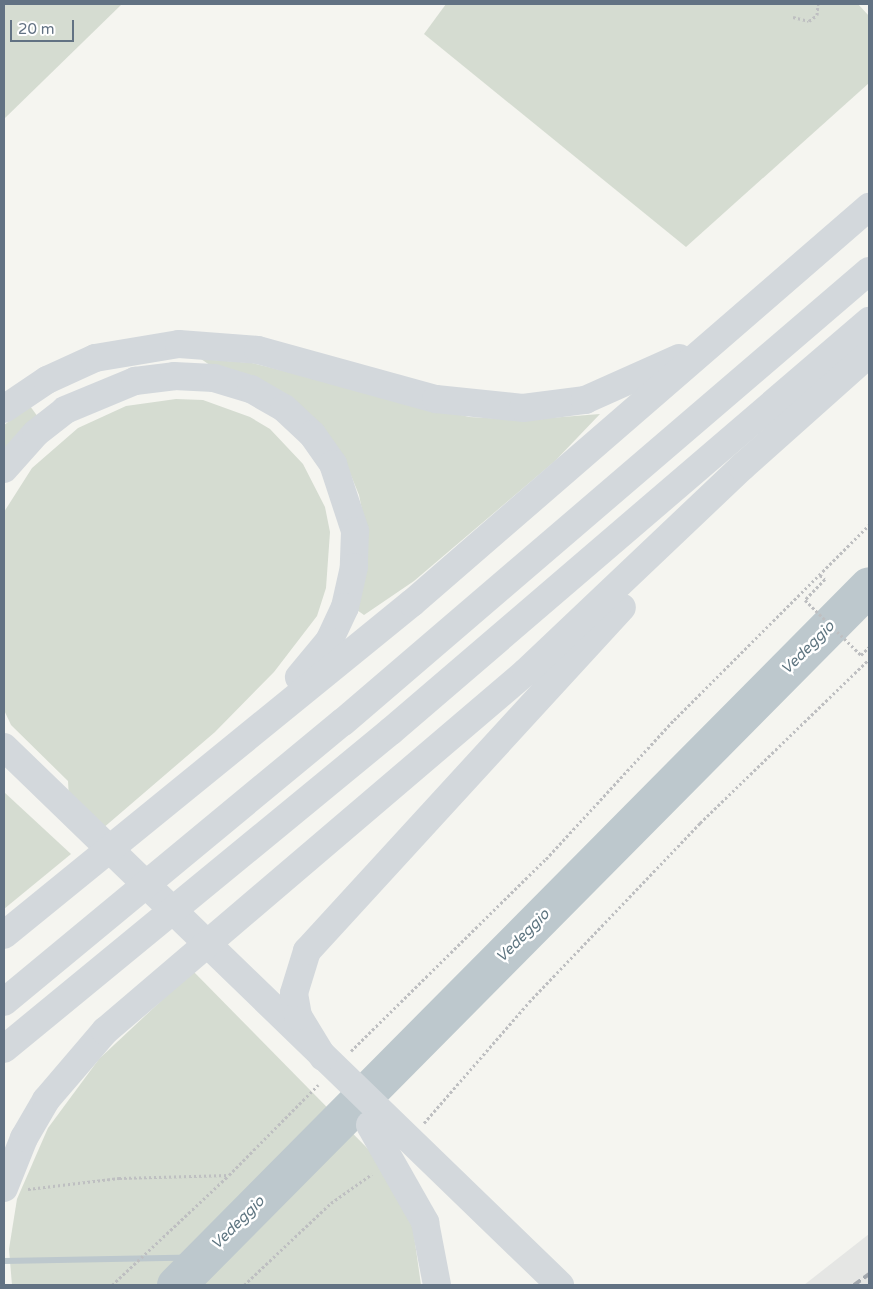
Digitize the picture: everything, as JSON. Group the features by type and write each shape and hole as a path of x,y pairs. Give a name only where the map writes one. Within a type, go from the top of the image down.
{"highway":[{"path":"4,935 250,731 412,603 869,207"},
{"path":"4,1002 336,728 869,271"},
{"path":"4,408 47,380 95,358 179,344 284,356 444,401 503,407 546,406 585,400 630,383 675,361 737,320"},
{"path":"4,1049 398,725 869,321"},
{"path":"10,1186 46,1100 112,1024 526,672 869,354"},
{"path":"4,469 36,433 65,410 114,386 154,377 195,376 232,383 268,398 298,419 324,448 347,495 355,531 351,588 329,641 250,731"},
{"path":"534,1285 370,1125 299,1038 294,994 307,951 594,635 844,378"},
{"path":"4,738 16,771"},
{"path":"4,747 16,771 236,984 329,1065 423,1178 560,1285"},
{"path":"423,1178 438,1285"}],"path":[{"path":"793,17 809,21 817,16 818,4"},
{"path":"112,1285 229,1175 329,1065 546,859 674,720 869,525"},
{"path":"820,575 825,579 805,600 861,655 869,647"},
{"path":"422,1125 529,1002 700,823 869,659"},
{"path":"244,1285 331,1203 376,1171"},
{"path":"10,1186 119,1178 229,1175"}],"shaded area":[{"path":"4,4 122,4 4,119"},
{"path":"446,4 858,4 869,16 869,83 686,247 424,34"},
{"path":"201,359 252,363 469,417 524,420 600,414 555,461 414,581 364,615 357,610 367,535 359,495 343,456"},
{"path":"176,399 203,400 250,417 270,429 303,464 325,507 330,532 326,588 317,616 274,672 215,732 102,829 69,799 68,781 11,725 4,710 4,512 32,468 78,428 126,406"},
{"path":"30,406 38,417 4,451 4,425"},
{"path":"4,792 71,854 4,909"},
{"path":"193,971 371,1152 411,1214 421,1285 12,1285 9,1249 17,1199 48,1128 99,1059"},
{"path":"869,1234 869,1285 804,1285"}],"waterway":[{"name":"Vedeggio","path":"176,1285 869,586"},
{"path":"4,1261 205,1257"}],"railway":[{"path":"854,1285 869,1274"}]}
